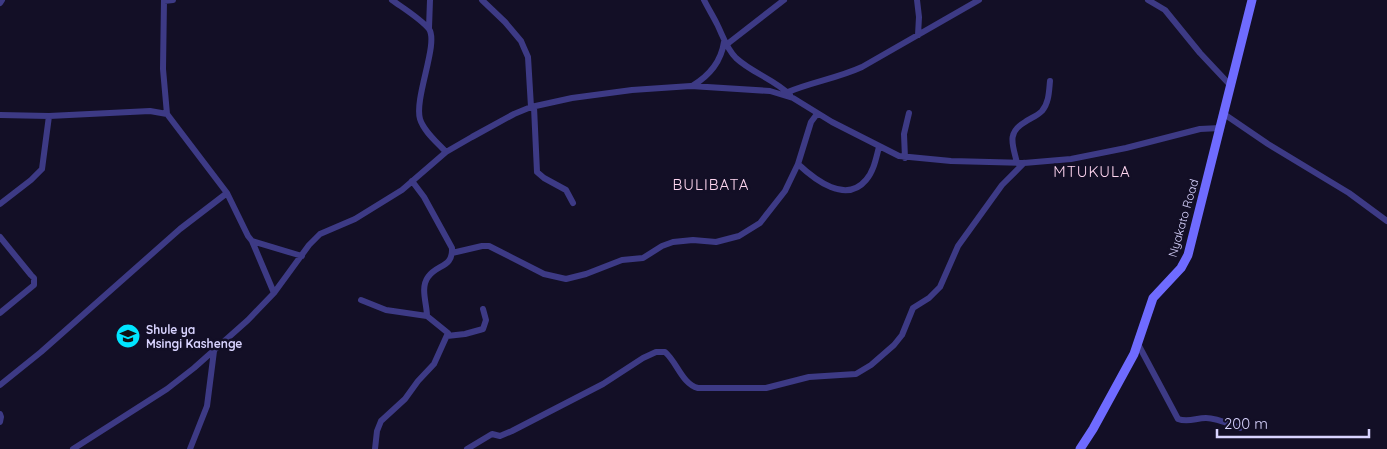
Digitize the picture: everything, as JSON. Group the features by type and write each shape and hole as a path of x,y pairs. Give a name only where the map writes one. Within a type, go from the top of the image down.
{"street":[{"path":"173,0 164,1 163,69 167,114 227,193 252,241 274,293"},
{"path":"392,0 429,28"},
{"path":"430,0 429,28 432,37 422,90 420,115 423,125 446,152"},
{"path":"482,0 505,22 521,42 528,56 537,172 566,190 573,203"},
{"path":"704,0 725,43 731,52 743,63 788,92 793,98 817,114 879,147 905,158 1021,163 1071,159 1126,148 1186,132 1212,127 1220,128"},
{"path":"692,86 711,72 720,57 725,43 784,0"},
{"path":"917,0 919,17 918,35"},
{"path":"788,92 843,76 979,0"},
{"path":"1148,0 1158,4 1165,10 1200,54 1231,86"},
{"name":"Nyakato Road","path":"1080,449 1097,422 1138,344 1153,298 1181,268 1188,256 1252,0"},
{"path":"1021,163 1012,138 1013,132 1018,126 1043,110 1049,95 1050,81"},
{"path":"73,449 167,389 214,351 274,293 309,245 320,234 370,210 402,190 446,152 508,117 532,107 590,95 692,86 770,91 793,98"},
{"path":"0,115 49,116 150,111 167,114"},
{"path":"905,158 904,134 908,113"},
{"path":"452,253 489,246 544,274 566,279 586,274 622,260 643,258 662,246 673,242 692,240 716,242 727,240 750,230 760,223 785,191 798,164 809,127 817,114"},
{"path":"1224,114 1268,144 1349,193 1387,221"},
{"path":"0,204 42,169 49,116"},
{"path":"798,164 810,176 832,188 843,190 854,188 867,179 879,147"},
{"path":"466,449 492,434 503,435 557,409 656,352 665,352 671,356 691,385 698,388 766,388 809,377 844,376 856,374 864,370 882,356 902,335 913,308 929,298 940,287 958,246 1002,185 1021,163"},
{"path":"412,181 424,197 452,248 452,253 446,264 428,277 424,293 427,316"},
{"path":"0,385 34,358 180,229 227,193"},
{"path":"0,236 34,281 34,285 0,313"},
{"path":"252,241 302,256"},
{"path":"361,300 386,310 427,316 447,331 448,336 434,364 405,399 381,421 377,431 375,449"},
{"path":"448,336 466,334 483,329 486,320 482,309"},
{"path":"1138,344 1178,419 1185,421 1212,418 1240,428"},
{"path":"190,449 207,406 214,351"},
{"path":"0,414 0,422"}],"place":[{"name":"Shule ya Msingi Kashenge","path":"128,336"}],"district":[{"name":"MTUKULA","path":"1092,171"},
{"name":"BULIBATA","path":"711,184"}]}
